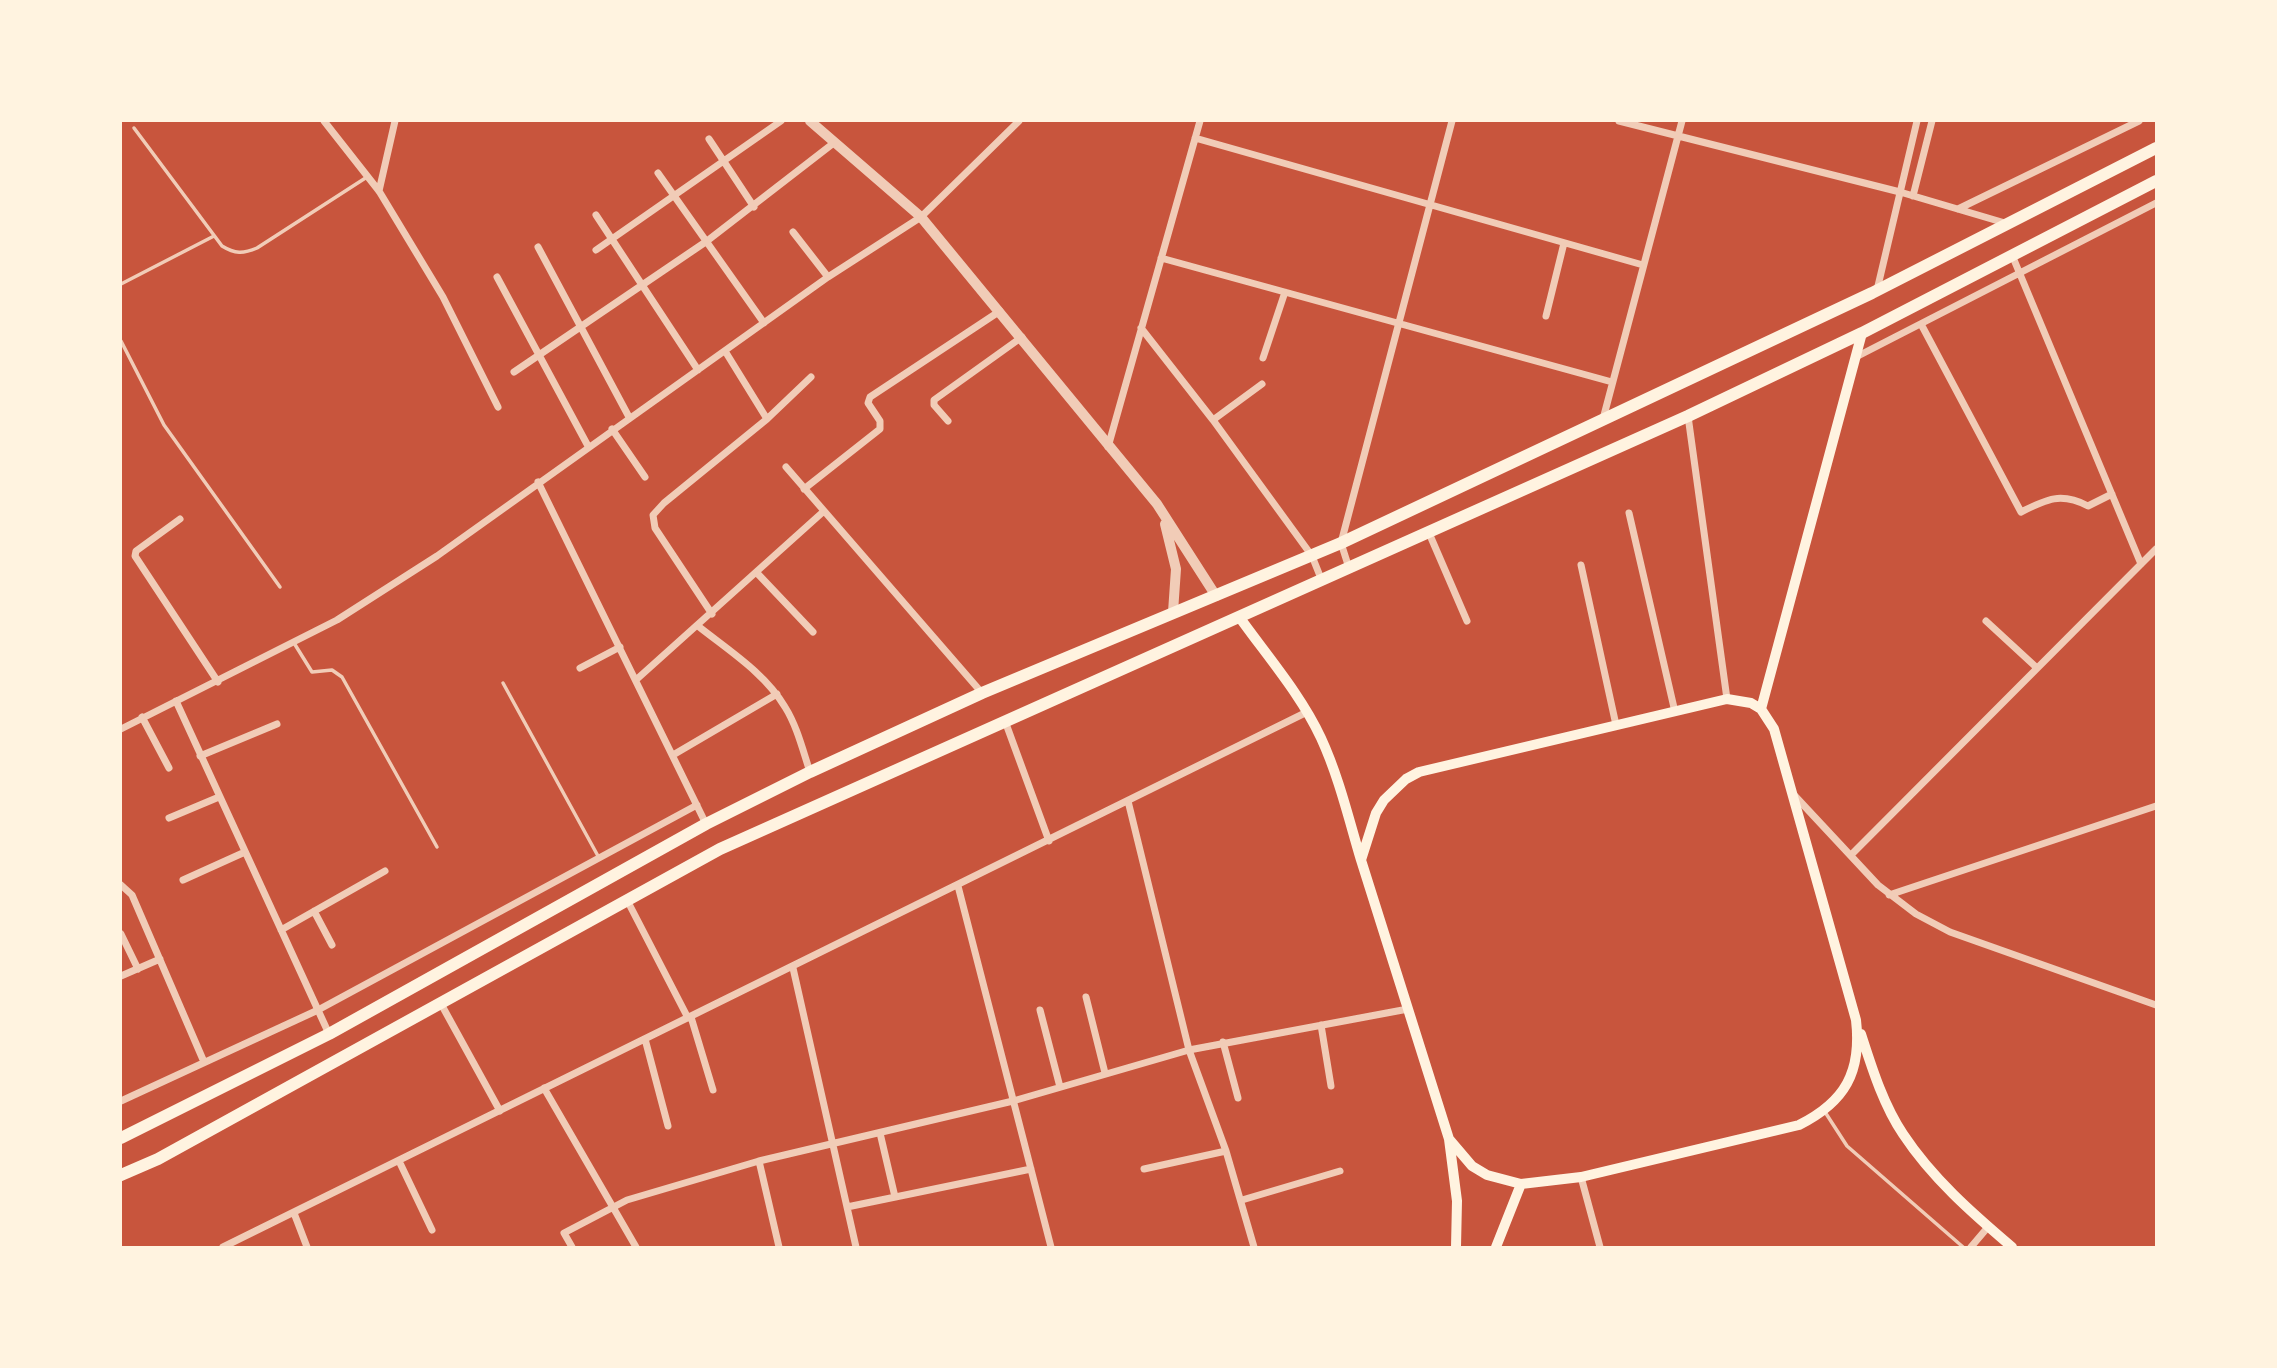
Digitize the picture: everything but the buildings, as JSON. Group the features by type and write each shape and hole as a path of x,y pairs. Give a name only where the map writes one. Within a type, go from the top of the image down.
{"main road":[{"path":"121,1138 329,1034 706,824 810,772 982,692 1341,543 1877,290 2156,148"},
{"path":"121,1175 159,1159 720,849 1688,416 1862,333 2156,181"},
{"path":"1761,709 1862,333"},
{"path":"1240,618 1307,712 1332,764 1449,1139 1457,1201 1456,1247"},
{"path":"1361,860 1376,813 1384,800 1413,775 1727,699 1751,703 1761,709 1774,729 1856,1020 1878,1087 1901,1131 1926,1166 2012,1247"},
{"path":"1449,1139 1472,1166 1487,1175 1521,1184 1581,1177 1799,1125 1825,1112 1848,1083 1856,1063 1856,1020"},
{"path":"1496,1247 1521,1184"}],"street":[{"path":"324,121 379,191 443,297 498,407"},
{"path":"379,191 395,121"},
{"path":"596,250 781,121"},
{"path":"810,121 920,217 1022,337 1108,447 1157,504 1216,596"},
{"path":"121,729 337,620 438,555 828,276 920,217 1019,121"},
{"path":"1108,447 1200,121"},
{"path":"1349,568 1341,543 1452,121"},
{"path":"1619,121 1900,192 2005,223"},
{"path":"1602,419 1682,121"},
{"path":"1877,290 1917,121"},
{"path":"1913,196 1932,121"},
{"path":"1958,209 2139,121"},
{"path":"1195,138 1643,265"},
{"path":"709,139 754,206"},
{"path":"514,372 707,241 835,142"},
{"path":"658,173 764,323"},
{"path":"1856,357 2156,203"},
{"path":"596,215 698,370"},
{"path":"793,232 828,276"},
{"path":"1546,316 1564,243"},
{"path":"538,247 629,417"},
{"path":"2011,254 2141,564"},
{"path":"1161,258 1612,382"},
{"path":"497,277 588,446"},
{"path":"1263,358 1285,292"},
{"path":"804,489 880,429 880,421 868,403 870,397 1000,311"},
{"path":"1921,324 2021,512 2053,497 2070,497 2088,506 2112,494"},
{"path":"1142,328 1312,556 1322,582"},
{"path":"948,421 934,405 934,400 1022,337"},
{"path":"724,351 767,419"},
{"path":"712,614 655,528 653,515 767,419 811,377"},
{"path":"1213,420 1262,384"},
{"path":"1688,416 1727,699"},
{"path":"612,429 645,477"},
{"path":"786,467 982,692"},
{"path":"538,482 706,824"},
{"path":"1157,504 1172,546 1176,569 1173,612"},
{"path":"637,679 824,511"},
{"path":"1629,513 1675,712"},
{"path":"180,519 136,551 135,556 218,682"},
{"path":"1429,533 1467,621"},
{"path":"1851,855 2156,549"},
{"path":"1581,565 1616,725"},
{"path":"758,573 813,632"},
{"path":"1986,621 2037,668"},
{"path":"698,626 764,679 777,694 786,709 810,772"},
{"path":"580,668 620,647"},
{"path":"673,755 777,694"},
{"path":"176,701 329,1034"},
{"path":"223,1247 1307,712"},
{"path":"142,717 169,768"},
{"path":"1005,721 1049,841"},
{"path":"200,756 277,724"},
{"path":"1794,795 1889,895 1950,932 2156,1004"},
{"path":"169,818 219,797"},
{"path":"1128,801 1189,1050 1226,1151 1254,1247"},
{"path":"121,1101 318,1010 697,804"},
{"path":"1889,895 2156,806"},
{"path":"183,880 245,852"},
{"path":"281,930 385,871"},
{"path":"121,885 132,895 204,1062"},
{"path":"958,886 1051,1247"},
{"path":"626,899 690,1018 713,1090"},
{"path":"314,911 332,944"},
{"path":"121,934 138,970"},
{"path":"121,976 160,960"},
{"path":"793,968 856,1247"},
{"path":"1086,997 1105,1073"},
{"path":"439,1002 499,1111"},
{"path":"572,1247 564,1233 612,1207 662,1188 759,1161 1013,1101 1189,1050 1408,1009"},
{"path":"1040,1010 1060,1087"},
{"path":"1321,1025 1331,1086"},
{"path":"645,1040 668,1126"},
{"path":"1223,1042 1238,1097"},
{"path":"544,1088 636,1247"},
{"path":"880,1133 895,1197"},
{"path":"1144,1168 1226,1151"},
{"path":"399,1161 432,1230"},
{"path":"759,1161 779,1247"},
{"path":"847,1207 1031,1169"},
{"path":"1241,1200 1340,1171"},
{"path":"1581,1177 1600,1247"},
{"path":"294,1213 307,1247"},
{"path":"1971,1247 1988,1227"}],"lane":[{"path":"134,128 214,236 222,246 233,252 245,253 368,175"},
{"path":"121,284 214,236"},
{"path":"121,341 164,425 280,587"},
{"path":"294,643 312,672 332,670 342,677 438,847"},
{"path":"503,683 600,859"},
{"path":"1825,1112 1847,1146 1963,1247"}]}
